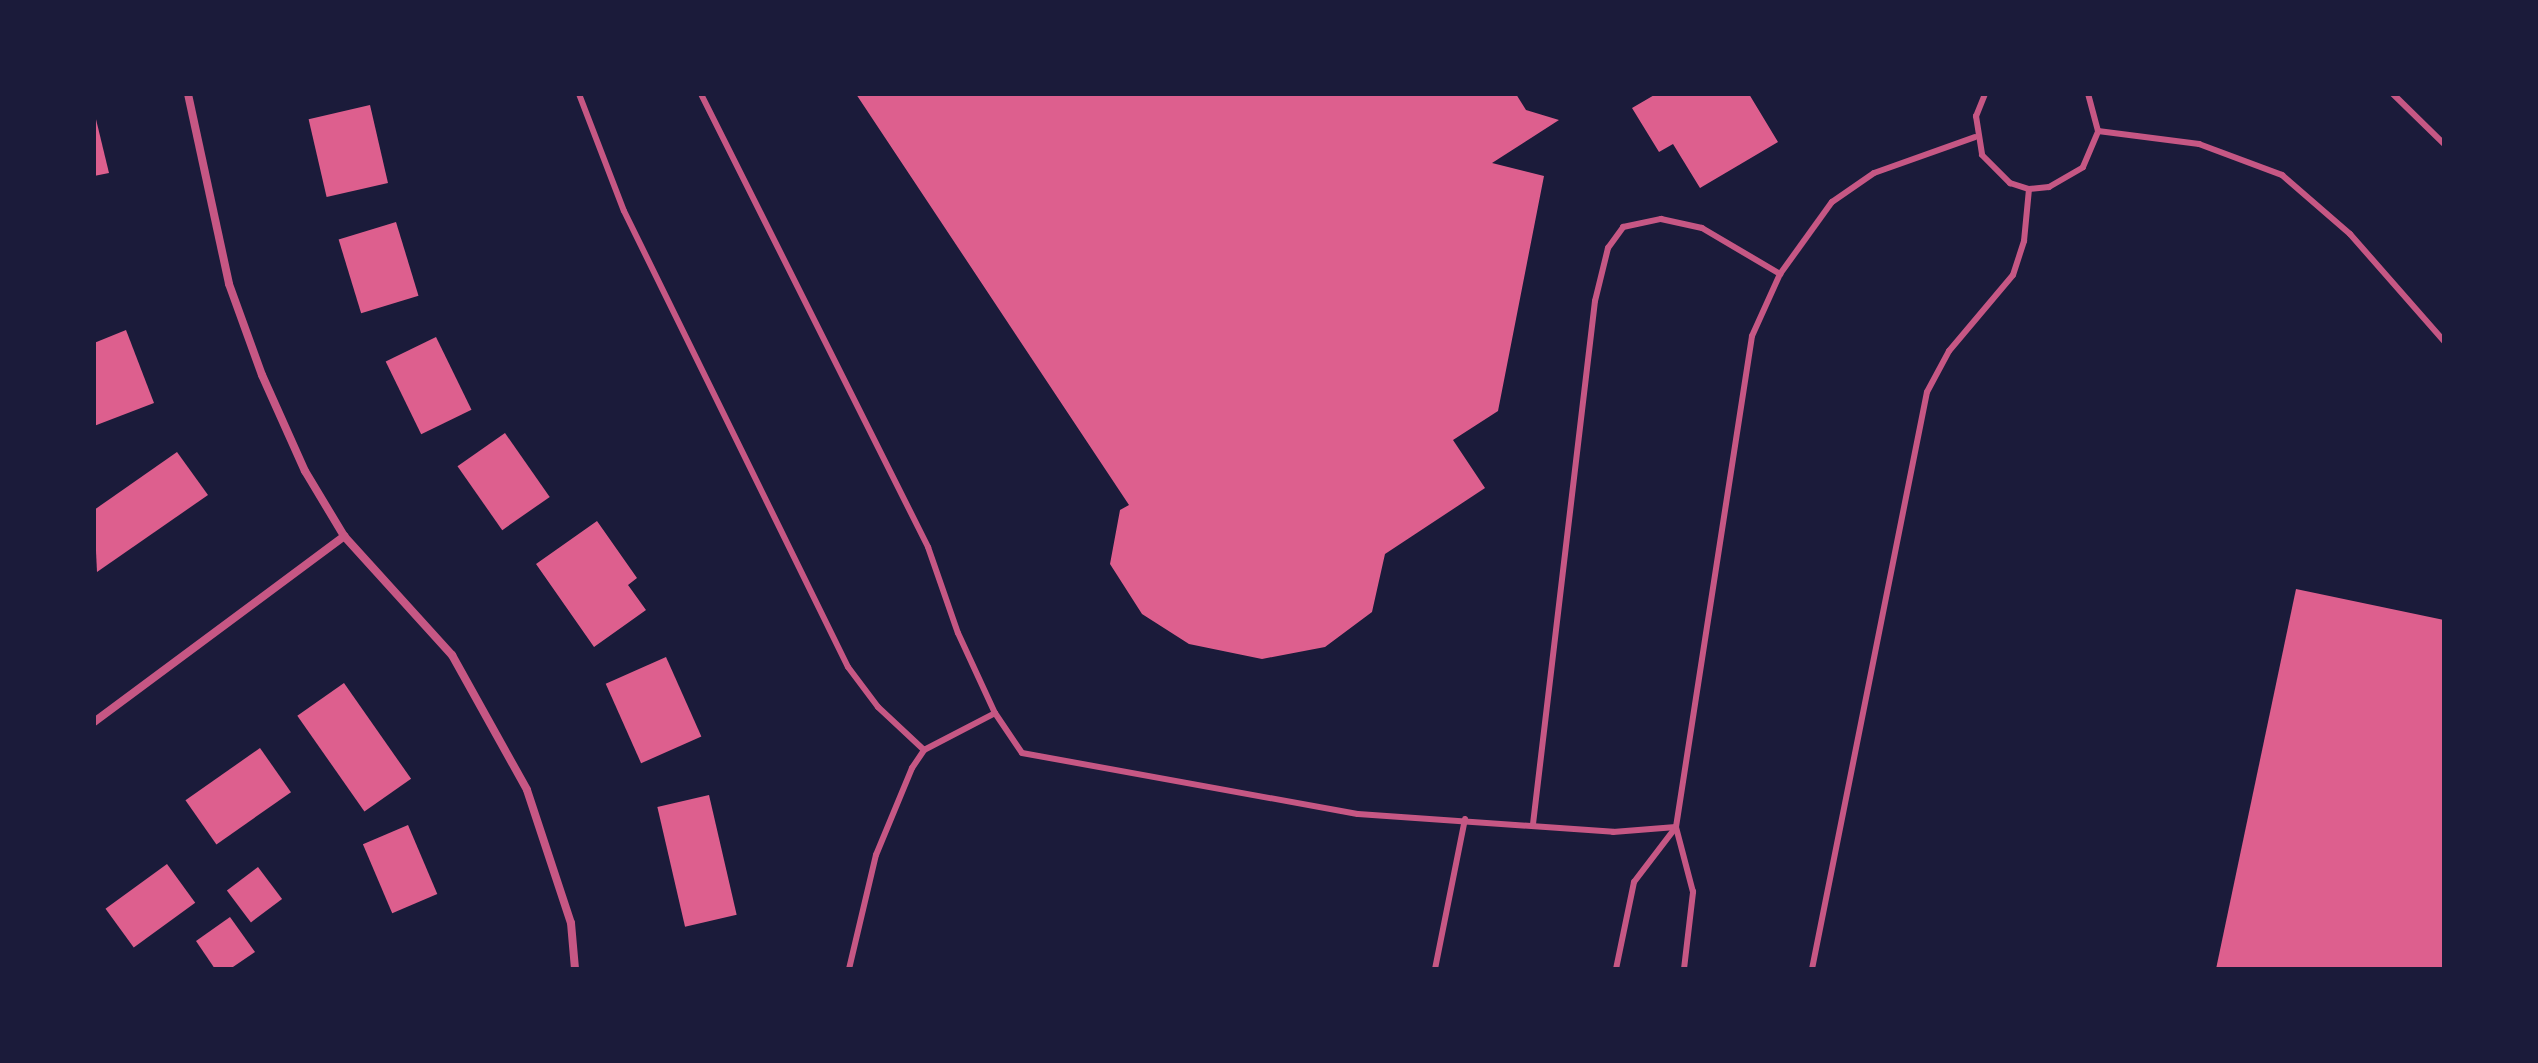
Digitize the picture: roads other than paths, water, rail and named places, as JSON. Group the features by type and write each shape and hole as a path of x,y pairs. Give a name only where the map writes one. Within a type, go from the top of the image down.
{"street":[{"path":"188,94 229,284 305,471 344,536 452,655 527,790 571,923 575,969"},
{"path":"94,722 344,536"}],"lane":[{"path":"579,94 624,211 848,667 878,707 924,750"},
{"path":"701,94 928,547 958,633 995,713 1022,753 1358,814 1465,819 1613,832 1676,827"},
{"path":"1985,94 1975,137 1994,172 2029,189 2049,187 2076,173 2094,150 2098,131 2088,94"},
{"path":"2393,94 2444,141"},
{"path":"2098,131 2199,144 2282,175 2350,234 2444,341"},
{"path":"1684,969 1693,892 1676,827 1745,364 1780,274 1811,227 1849,188 1898,163 1975,137"},
{"path":"1812,969 1927,392 1949,351 2013,275 2024,241 2029,189"},
{"path":"1533,824 1595,301 1608,248 1623,227 1661,219 1702,228 1780,274"},
{"path":"849,969 876,855 924,750 995,713"},
{"path":"1435,969 1465,819"},
{"path":"1616,969 1634,882 1676,827"}]}
